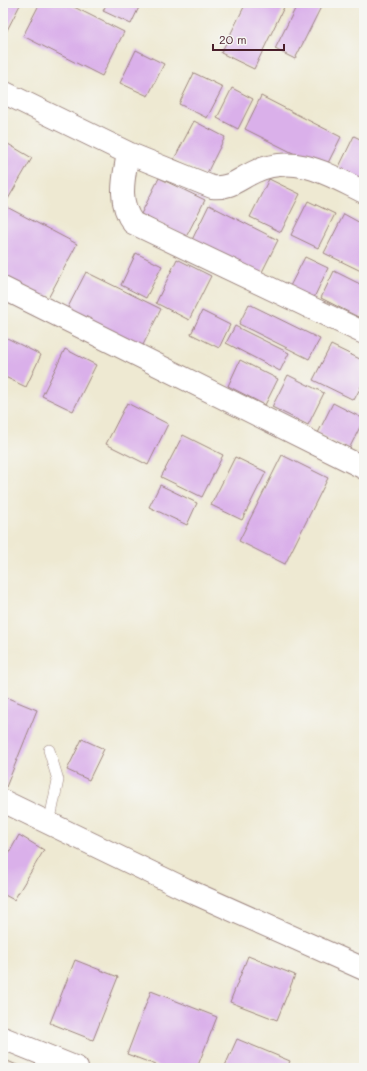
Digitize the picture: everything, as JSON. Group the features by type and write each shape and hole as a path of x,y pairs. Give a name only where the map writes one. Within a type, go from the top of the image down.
{"street":[{"path":"3,92 128,153 212,187 222,188 268,166 282,164 310,167 364,192"},
{"path":"128,153 123,200 125,210 133,223 364,333"},
{"path":"3,288 364,468"},
{"path":"3,801 185,889 364,970"},
{"path":"3,1038 78,1068"}],"lane":[{"path":"49,750 58,780 49,824"}],"building":[{"path":"3,3 21,3 3,38"},
{"path":"40,3 66,3 124,32 102,76 23,36"},
{"path":"78,3 89,3 87,7"},
{"path":"107,3 141,3 131,24 103,11"},
{"path":"246,3 286,3 254,69 221,53"},
{"path":"298,3 323,3 295,59 275,49"},
{"path":"136,50 164,64 148,96 120,83"},
{"path":"194,73 223,87 207,118 179,104"},
{"path":"232,88 253,99 238,129 217,118"},
{"path":"261,96 341,137 325,169 245,129"},
{"path":"194,121 225,137 206,175 174,159"},
{"path":"354,136 364,141 364,187 336,173"},
{"path":"3,141 32,158 8,199 3,196"},
{"path":"159,178 205,200 186,237 141,214"},
{"path":"269,179 300,194 281,232 250,217"},
{"path":"308,201 335,214 318,248 291,235"},
{"path":"3,205 77,244 44,306 3,284"},
{"path":"209,205 278,240 259,278 190,244"},
{"path":"344,214 364,225 364,270 362,269 361,271 324,253"},
{"path":"136,253 162,266 146,298 121,285"},
{"path":"305,257 328,268 312,302 288,290"},
{"path":"177,259 211,276 189,320 156,303"},
{"path":"334,271 364,286 364,311 360,318 321,298"},
{"path":"86,272 161,309 140,351 65,313"},
{"path":"249,304 320,339 309,359 239,324"},
{"path":"202,311 230,325 219,348 191,334"},
{"path":"235,326 289,353 280,371 226,343"},
{"path":"3,336 41,355 26,387 3,376"},
{"path":"331,345 364,361 364,381 354,400 313,380"},
{"path":"65,349 96,365 73,411 42,396"},
{"path":"240,360 278,379 265,405 228,386"},
{"path":"288,375 324,393 308,425 272,407"},
{"path":"364,394 364,405 360,403"},
{"path":"127,403 168,424 148,465 106,444"},
{"path":"333,403 364,419 349,449 318,433"},
{"path":"183,435 223,455 202,497 161,477"},
{"path":"363,446 364,447 364,465 356,461"},
{"path":"282,455 328,478 285,564 239,541"},
{"path":"235,457 266,472 242,520 211,505"},
{"path":"160,485 197,503 187,525 149,507"},
{"path":"3,696 37,710 6,787 3,786"},
{"path":"82,739 104,749 89,780 67,770"},
{"path":"19,835 44,850 14,900 3,894 3,864"},
{"path":"248,956 295,975 277,1020 230,1002"},
{"path":"75,960 118,977 93,1040 50,1023"},
{"path":"151,991 217,1017 197,1068 164,1068 127,1054"},
{"path":"237,1039 290,1061 287,1068 224,1068"},
{"path":"3,1059 19,1066 18,1068 3,1068"}]}
